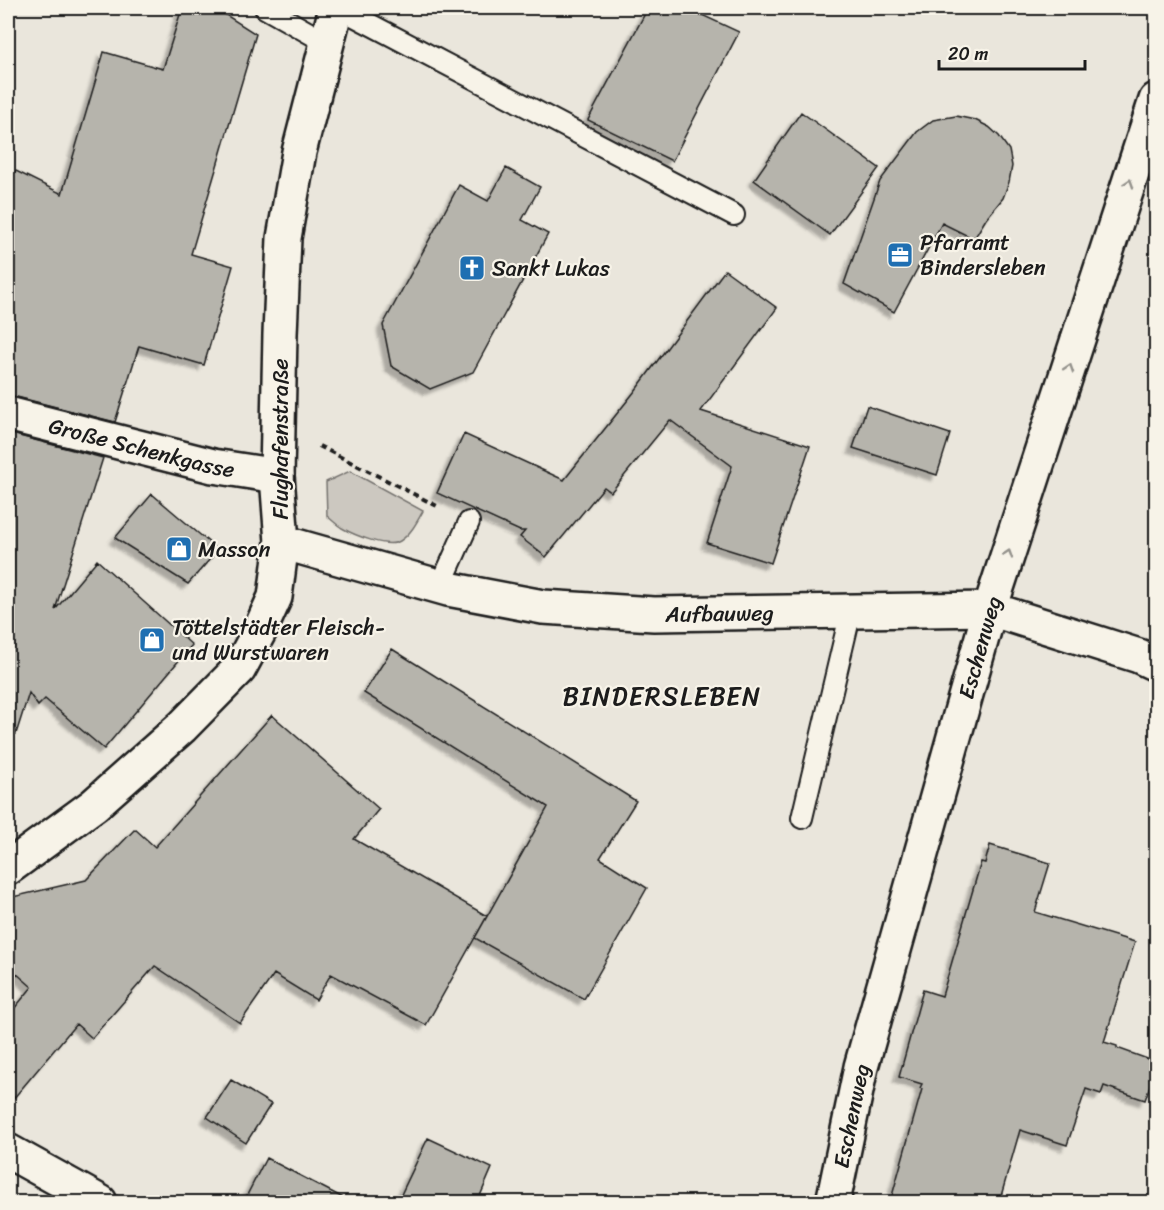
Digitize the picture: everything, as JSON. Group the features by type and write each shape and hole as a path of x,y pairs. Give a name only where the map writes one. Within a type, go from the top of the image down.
{"street":[{"name":"Flughafenstraße","path":"8,868 94,805 182,728 239,669 275,597 282,542 277,476 285,238 299,152 337,8"},
{"name":"Eschenweg","path":"832,1203 861,1067 990,609 1156,100"},
{"name":"Große Schenkgasse","path":"8,414 213,466 277,476"},
{"name":"Aufbauweg","path":"282,542 440,587 543,607 643,613 990,609 1139,656 1156,664"},
{"path":"8,1151 100,1203"}],"lane":[{"path":"265,8 327,43"},
{"name":"Flughafenstraße","path":"337,8 734,215"},
{"path":"440,587 469,522"},
{"path":"801,819 851,611"}],"path":[{"path":"278,425 469,522"}],"shaded area":[{"path":"350,471 423,511 404,538 395,543 371,540 342,528 327,516 326,482"}],"building":[{"path":"182,8 215,8 256,34 191,254 233,266 204,365 139,346 115,422 8,396 8,167 62,194 104,52 163,69"},
{"path":"648,8 687,8 739,32 672,161 588,120"},
{"path":"801,112 879,168 830,235 754,180"},
{"path":"956,116 975,120 989,127 999,136 1009,150 1012,166 1009,182 1003,198 974,239 942,223 894,312 844,284 880,181 917,132 933,120"},
{"name":"Sankt Lukas","path":"506,168 540,187 522,220 548,234 473,372 430,389 391,366 383,325 459,185 488,201"},
{"path":"725,270 777,308 701,411 810,446 771,563 707,543 732,466 670,420 611,492 604,487 546,557 520,537 525,531 520,531 437,493 464,434 564,480 635,391"},
{"path":"867,406 950,434 937,475 853,448"},
{"path":"8,433 103,458 55,610 97,560 192,645 104,749 45,699 38,706 29,693 16,734 8,733"},
{"path":"152,494 218,550 188,584 115,538"},
{"path":"392,649 636,801 600,858 647,888 584,999 475,938 548,807 364,693"},
{"path":"272,715 379,809 354,839 487,916 426,1025 331,974 316,1000 274,974 240,1023 155,966 92,1038 76,1024 8,1105 8,1016 32,987 8,966 8,898 86,880 135,829 155,847"},
{"path":"990,845 1050,863 1035,912 1135,942 1104,1042 1156,1062 1156,1068 1145,1100 1104,1086 1101,1094 1086,1089 1067,1145 1020,1130 999,1203 890,1203 922,1089 920,1088 922,1084 899,1077 923,990 942,996 981,862 985,863"},
{"path":"231,1080 271,1104 246,1143 207,1117"},
{"path":"428,1138 492,1168 477,1203 397,1203"},
{"path":"266,1158 353,1203 243,1203"}],"place":[{"name":"Pfarramt Bindersleben","path":"900,255"},
{"name":"Sankt Lukas","path":"472,268"},
{"name":"Masson","path":"179,549"},
{"name":"Töttelstädter Fleisch- und Wurstwaren","path":"152,640"}],"district":[{"name":"BINDERSLEBEN","path":"662,696"}]}
